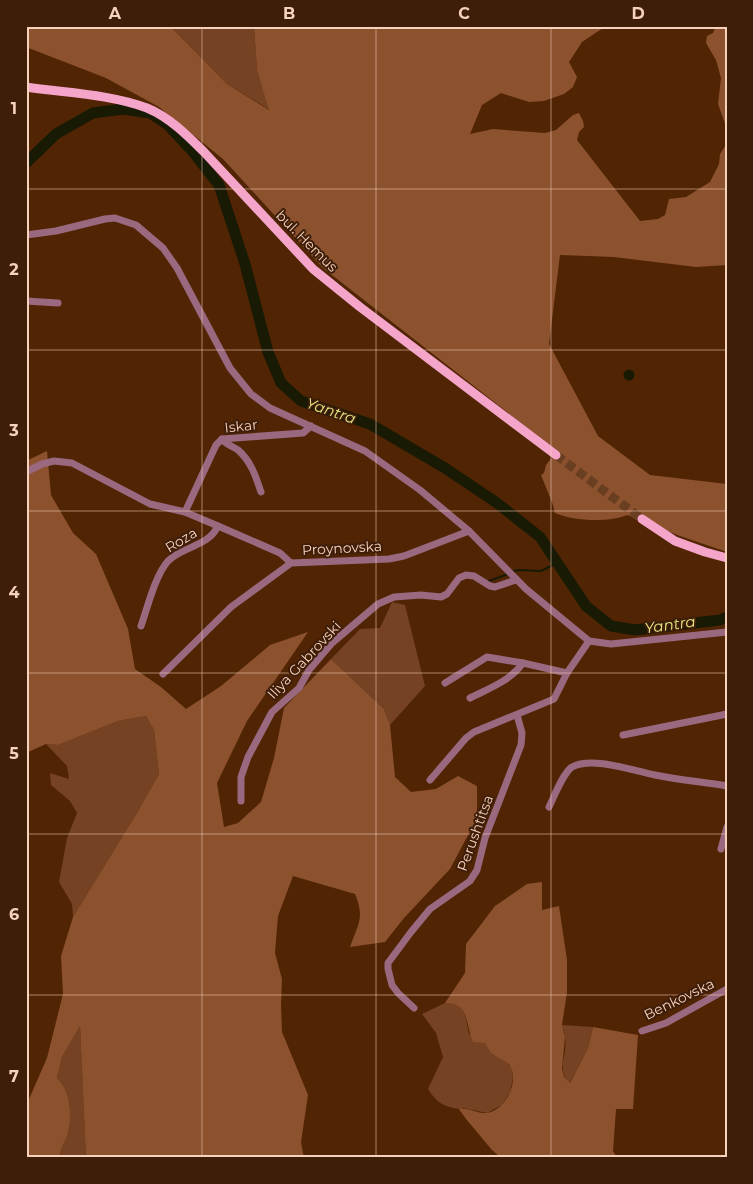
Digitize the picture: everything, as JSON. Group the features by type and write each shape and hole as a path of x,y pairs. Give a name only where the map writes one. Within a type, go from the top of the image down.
{"main road":[{"name":"bul. Hemus","path":"26,87 126,102 148,109 170,121 204,152 313,269 360,307 556,455"},
{"path":"642,519 675,541 727,558"}],"street":[{"path":"26,235 56,231 115,218 136,225 162,248 177,268 230,368 243,386 257,399 270,408 376,458 420,490 469,531 514,578 589,641 611,644 727,632"},
{"path":"26,301 58,304"},
{"name":"Iskar","path":"185,512 216,445 222,439 303,433 311,426"},
{"path":"222,439 225,443 237,449 246,459 261,492"},
{"path":"26,472 42,464 54,461 72,463 150,504 185,512 280,553 291,563"},
{"name":"Roza","path":"140,626 158,578 170,560 214,536 218,526"},
{"name":"Proynovska","path":"163,674 231,607 291,563 389,559 404,556 469,531"},
{"name":"Iliya Gabrovski","path":"241,801 241,777 248,757 272,712 299,688 309,670 332,644 378,604 394,597 421,595 441,597 447,594 459,578 466,575 474,576 495,587 514,578"},
{"path":"430,780 466,738 474,732 554,699 566,673 589,641"},
{"path":"446,683 487,657 566,673"},
{"path":"470,698 504,682 516,673 523,663"},
{"path":"623,735 727,714"},
{"name":"Perushtitsa","path":"414,1008 392,985 388,963 430,909 470,881 477,870 485,838 521,745 522,733 517,715"},
{"path":"549,807 570,768 578,765 598,764 632,768 654,775 727,786"},
{"path":"721,849 727,827"},
{"name":"Benkovska","path":"642,1031 666,1023 727,989"}],"shaded area":[{"path":"26,26 170,26 227,84 269,110 257,70 254,26 606,26 582,42 569,62 577,77 573,87 564,94 544,101 529,102 501,93 482,105 470,134 493,129 545,133 556,130 573,115 579,113 584,127 579,132 577,140 640,221 658,219 665,215 669,199 686,197 710,182 719,164 720,154 727,143 727,265 696,267 614,257 560,255 549,344 598,436 650,475 727,484 727,552 627,515 619,518 591,520 571,518 555,513 541,475 557,451 323,268 223,159 159,107 106,78 26,47"},
{"path":"170,26 201,26 202,29 226,26 254,26 257,70 270,110 227,84"},
{"path":"716,26 727,26 727,129 718,104 721,78 716,60 706,43 707,36 713,33"},
{"path":"629,369 635,375 629,381 623,375"},
{"path":"47,451 51,495 73,533 96,554 128,629 135,669 161,687 186,709 221,686 270,645 308,632 247,721 217,783 224,827 238,823 261,802 274,758 284,708 331,659 384,709 390,725 395,777 411,792 436,789 458,776 477,786 477,818 450,869 404,918 385,942 350,947 360,915 355,894 293,876 278,916 275,953 282,979 282,1032 308,1095 301,1142 304,1158 86,1158 80,1026 62,1057 57,1078 66,1090 70,1107 70,1124 59,1158 26,1158 26,1106 47,1058 63,994 61,956 73,917 159,774 154,730 146,716 118,721 58,745 46,744 26,753 26,461"},
{"path":"392,602 405,605 425,686 390,725 384,709 331,659 360,629 380,628"},
{"path":"146,716 154,730 159,774 73,917 72,904 59,882 67,838 77,813 70,801 51,785 50,773 69,779 67,766 46,744 58,745 118,721"},
{"path":"542,882 542,910 559,906 567,960 567,992 562,1025 565,1037 562,1069 564,1077 570,1083 588,1048 593,1027 638,1035 633,1109 616,1109 613,1151 617,1158 519,1158 515,1155 511,1158 500,1157 492,1150 459,1109 484,1113 493,1111 504,1103 513,1083 512,1070 508,1064 493,1054 485,1043 473,1042 463,1010 459,1006 445,1003 465,973 466,944 495,906 527,884"},
{"path":"454,1002 464,1012 469,1034 485,1043 494,1055 505,1060 512,1069 513,1077 510,1092 502,1105 487,1113 463,1108 461,1112 459,1109 441,1103 428,1089 443,1057 436,1033 422,1014 445,1003"},
{"path":"562,1025 593,1027 588,1048 569,1084 563,1072 566,1044"},
{"path":"80,1026 86,1158 59,1158 70,1124 70,1107 66,1090 57,1078 62,1057"}],"waterway":[{"name":"Yantra","path":"26,163 56,134 93,113 123,109 150,113 168,125 194,153 219,185 245,264 268,352 281,383 301,401 370,424 445,468 497,503 540,537 586,606 611,626 635,630 720,620 727,617"},
{"path":"512,572 518,570 541,571 557,563"},
{"path":"489,581 508,574"}],"tunnel":[{"path":"556,455 642,519"}]}
